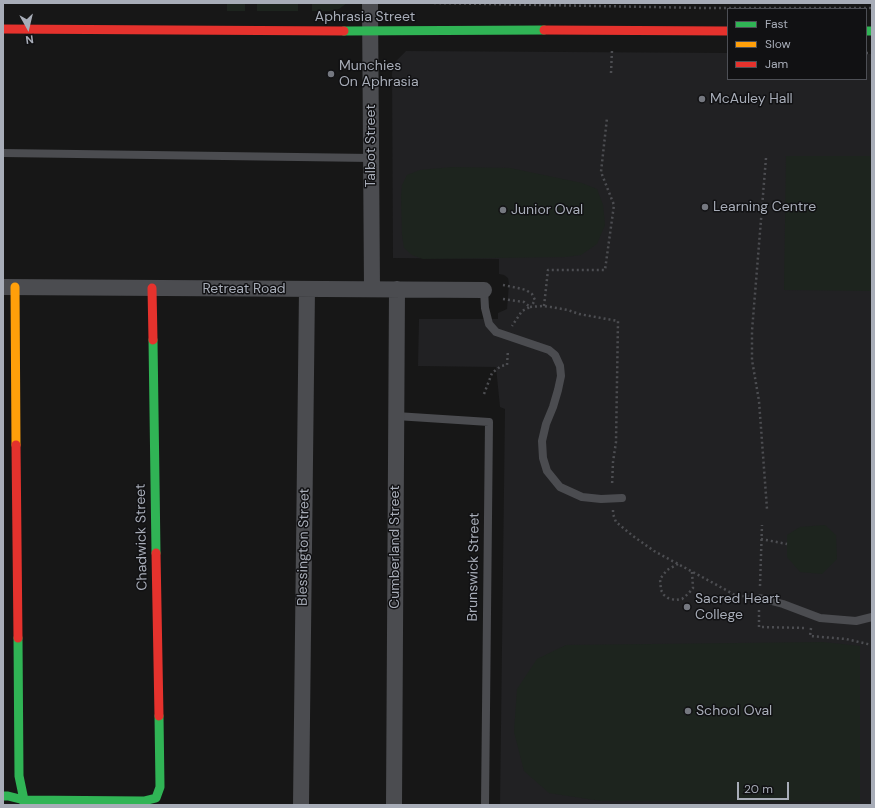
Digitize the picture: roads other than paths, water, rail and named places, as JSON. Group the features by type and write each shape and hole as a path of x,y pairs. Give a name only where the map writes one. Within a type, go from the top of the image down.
{"street":[{"name":"Talbot Street","path":"370,3 372,290"},
{"name":"Aphrasia Street","path":"3,29 727,31"},
{"name":"Retreat Road","path":"9,287 484,290"},
{"path":"9,287 19,776 24,803"},
{"name":"Chadwick Street","path":"24,803 144,802 156,798 160,786 152,288"},
{"name":"Blessington Street","path":"301,805 307,289"},
{"name":"Cumberland Street","path":"394,805 397,290"},
{"path":"3,796 8,796 24,803"}],"lane":[{"path":"3,153 371,158"},
{"path":"484,290 488,324 496,332 549,350 555,355 560,366 561,376 558,390 546,424 542,441 542,458 547,471 560,487 582,497 601,499 622,498"},
{"name":"Brunswick Street","path":"396,416 489,422 485,805"},
{"path":"760,598 783,604 820,618 856,621 872,617"}],"place":[{"name":"Munchies On Aphrasia","path":"331,74"},
{"name":"McAuley Hall","path":"702,99"},
{"name":"Learning Centre","path":"705,207"},
{"name":"Junior Oval","path":"503,210"},
{"name":"Sacred Heart College","path":"687,607"},
{"name":"School Oval","path":"688,711"}]}
